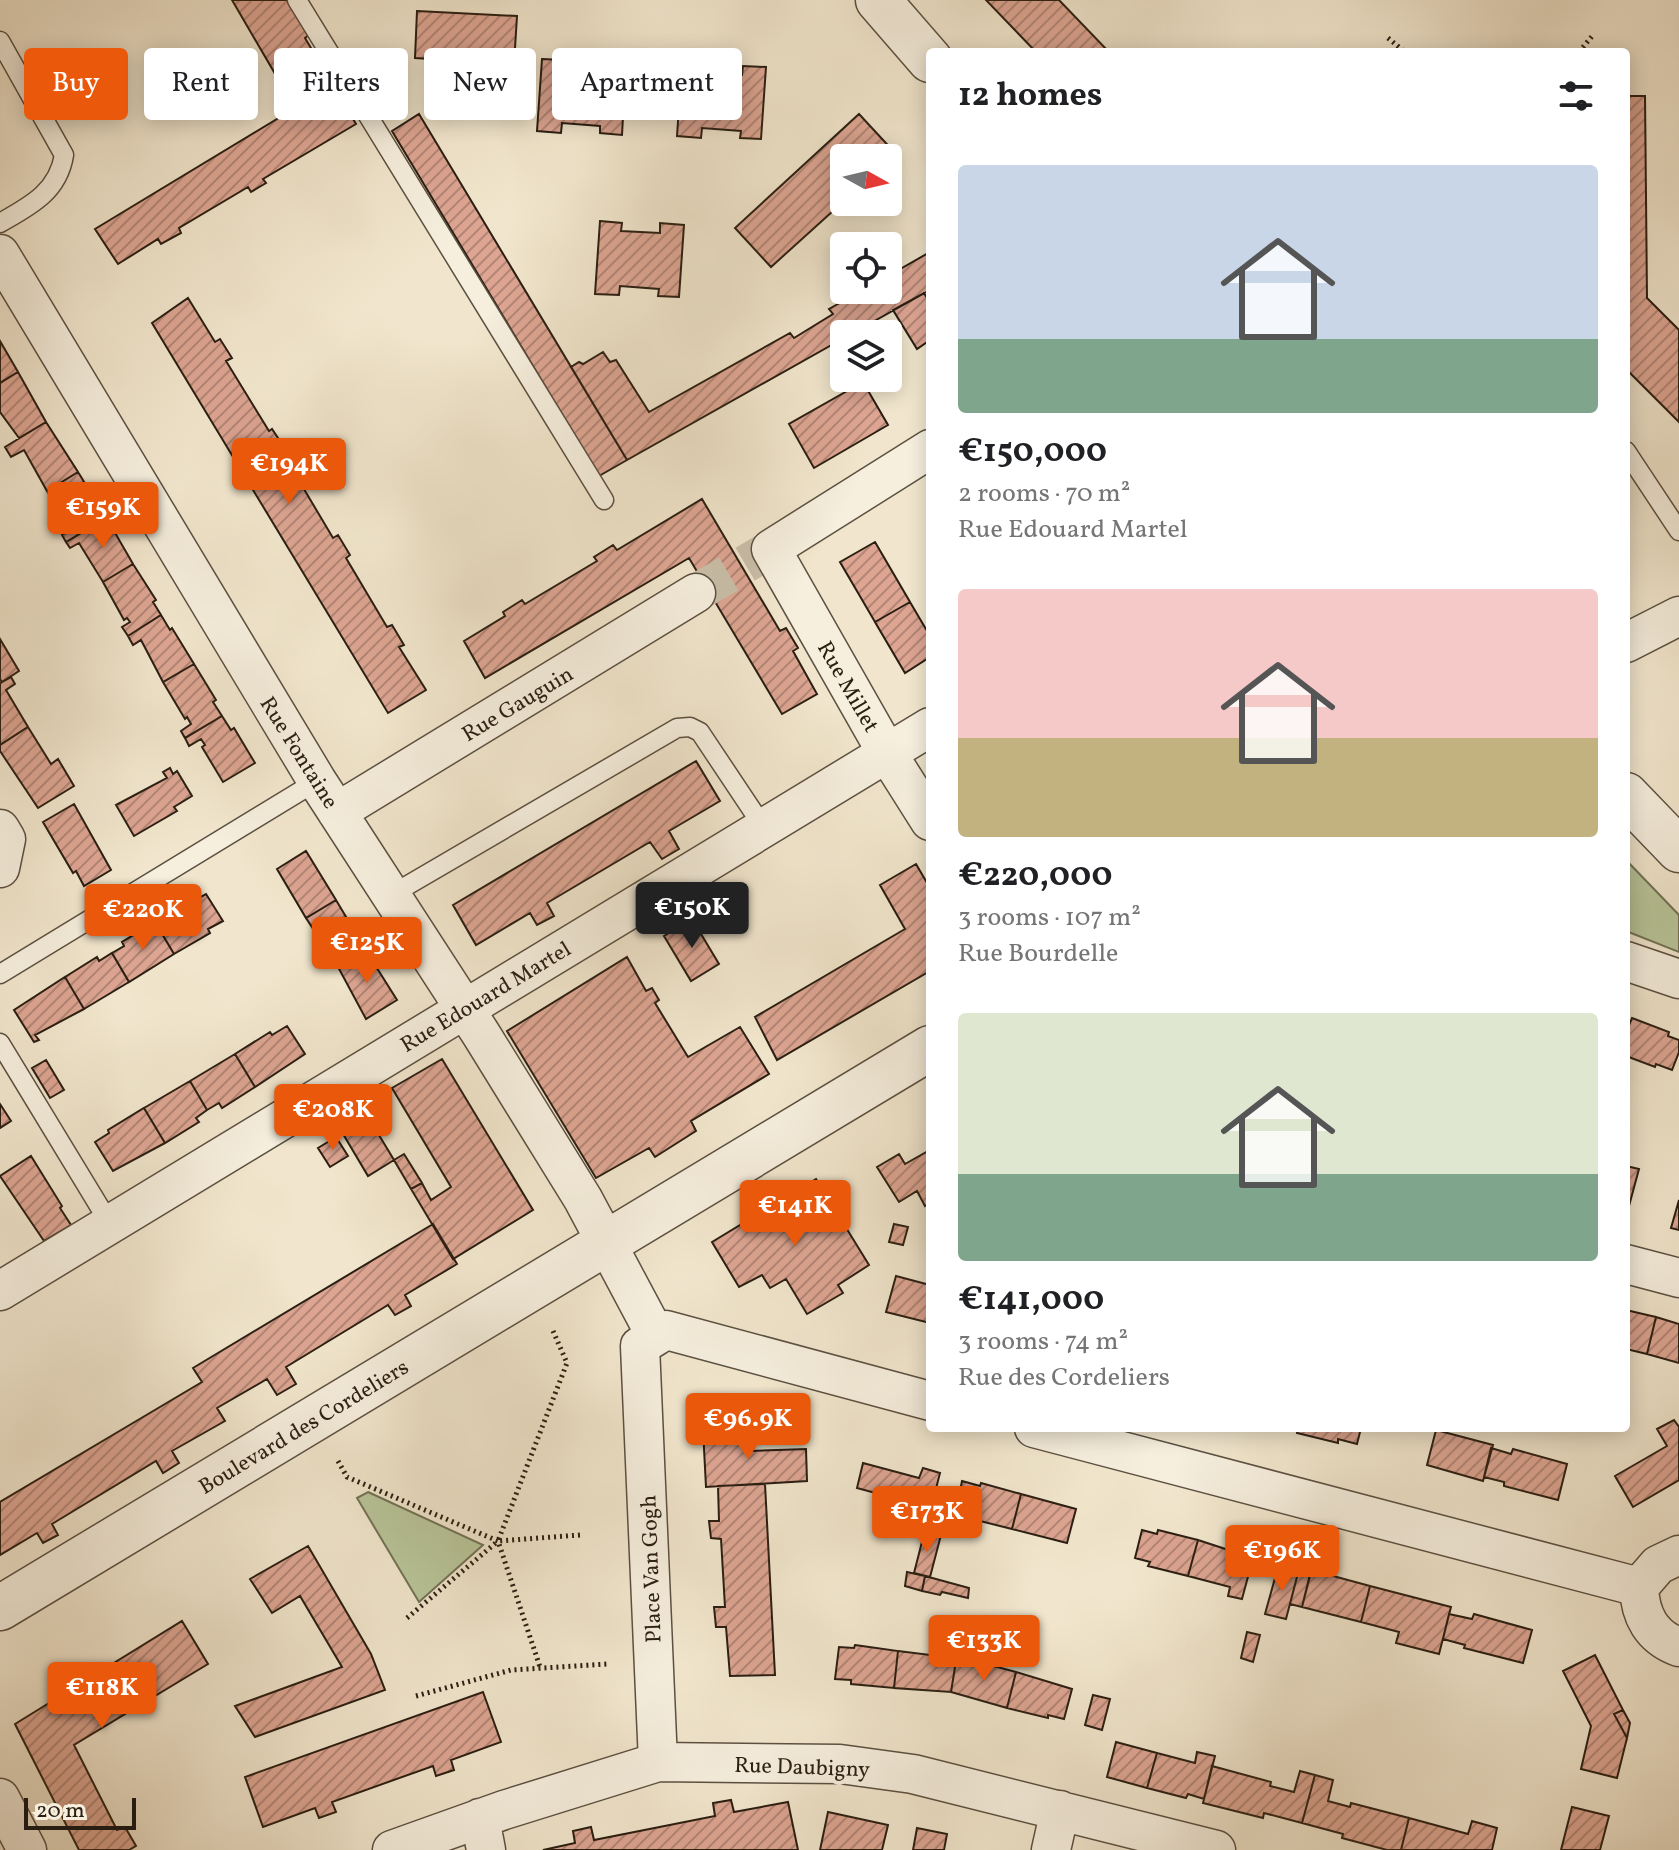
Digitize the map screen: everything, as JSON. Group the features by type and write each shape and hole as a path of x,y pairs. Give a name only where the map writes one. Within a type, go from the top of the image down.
{"street":[{"path":"878,0 926,55"},
{"name":"Rue Fontaine","path":"0,254 327,797 575,1186 656,1336"},
{"name":"Rue Millet","path":"926,452 771,549 887,753 926,815"},
{"name":"Rue Gauguin","path":"327,797 696,593"},
{"path":"1630,641 1679,616"},
{"name":"Rue Edouard Martel","path":"0,1291 926,729"},
{"path":"1630,799 1679,850"},
{"path":"0,829 6,839 0,868"},
{"path":"1630,962 1679,979"},
{"name":"Boulevard des Cordeliers","path":"0,1608 926,1050"},
{"path":"1630,1265 1679,1278"},
{"path":"656,1336 666,1330 926,1400"},
{"name":"Place Van Gogh","path":"656,1336 640,1346 658,1762"},
{"path":"1049,1432 1639,1587"},
{"path":"1679,1555 1658,1565 1639,1587 1639,1602 1648,1627 1679,1647"},
{"name":"Rue Daubigny","path":"392,1850 483,1834 658,1762 840,1764 913,1774 1216,1850"},
{"path":"0,1798 27,1850"},
{"path":"1051,1850 1060,1810"}],"lane":[{"path":"297,0 604,500"},
{"path":"0,41 64,155 62,171 53,185 34,204 0,223"},
{"path":"1630,457 1679,531"},
{"path":"391,895 677,728 690,727 700,732 764,828"},
{"path":"0,974 327,797"},
{"path":"0,1043 110,1224"}],"path":[{"path":"1582,48 1593,35"},
{"path":"1388,38 1400,48"},
{"path":"407,1618 498,1541 567,1363 553,1331"},
{"path":"338,1461 347,1477 498,1541 580,1535"},
{"path":"498,1541 540,1667"},
{"path":"416,1696 511,1670 608,1664"}],"green space":[{"path":"1630,864 1679,915 1679,952 1630,933"},
{"path":"368,1492 483,1545 419,1602 357,1498"}],"building":[{"path":"232,0 288,0 309,35 305,38 311,48 274,48 274,72"},
{"path":"986,0 1059,0 1105,48 1032,48"},
{"path":"417,11 517,16 515,48 424,48 424,59 415,58"},
{"path":"542,59 552,59 552,120 623,120 622,135 600,133 600,126 562,123 561,133 537,131"},
{"path":"743,66 766,67 761,139 740,138 741,131 702,128 701,138 677,136 678,120 742,120"},
{"path":"1630,96 1645,96 1647,298 1679,330 1679,422 1630,373"},
{"path":"419,114 627,460 599,476 392,131"},
{"path":"859,114 887,144 830,144 830,214 771,267 735,228"},
{"path":"275,120 354,120 356,124 263,179 266,183 251,192 248,187 179,228 181,233 161,244 158,239 118,264 95,229"},
{"path":"600,221 622,223 621,231 660,233 660,223 684,225 679,297 658,296 659,289 620,286 619,295 595,294"},
{"path":"926,254 926,292 876,320 830,320 830,346 627,460 571,367 603,352 610,362 616,360 649,412 790,333 794,338 833,314 829,309 838,304 902,304 902,268"},
{"path":"924,293 926,343 917,349 902,320 893,310"},
{"path":"188,298 215,342 220,339 232,358 226,361 269,431 272,429 286,450 282,452 333,538 338,535 350,555 346,558 387,627 392,625 404,645 399,647 426,690 388,713 152,323"},
{"path":"0,341 18,372 0,383"},
{"path":"18,372 46,422 19,438 0,412 0,383"},
{"path":"845,392 869,392 888,425 814,468 789,424"},
{"path":"46,422 78,472 47,491 24,450 11,457 5,447"},
{"path":"78,472 99,506 96,508 103,520 66,542 62,535 71,530 47,491"},
{"path":"702,499 780,631 786,628 798,648 793,651 817,694 782,714 689,558 485,678 464,641 505,616 503,612 522,600 525,604 597,561 594,557 613,545 617,550"},
{"path":"103,520 110,533 114,531 133,564 103,582 79,543 70,548 66,542"},
{"path":"875,542 910,602 875,622 840,562"},
{"path":"133,564 156,600 153,602 161,615 128,636 122,627 130,622 127,618 124,620 103,582"},
{"path":"910,602 926,629 926,660 905,673 875,622"},
{"path":"161,615 194,664 163,682 141,640 133,645 128,636"},
{"path":"0,639 19,671 2,682 0,679"},
{"path":"194,664 222,716 185,738 181,731 191,724 163,682"},
{"path":"11,677 15,684 6,690 28,727 0,745 0,683"},
{"path":"222,716 231,730 234,728 255,763 223,782 202,747 205,745 201,739 189,746 185,738"},
{"path":"28,727 51,764 58,759 74,786 38,808 0,751 0,745"},
{"path":"696,761 720,801 669,831 679,849 662,859 650,842 547,903 554,916 537,925 530,913 476,945 453,905"},
{"path":"170,768 173,774 177,771 192,796 174,807 177,811 134,836 116,805 167,778 163,772"},
{"path":"74,804 111,870 84,886 43,822"},
{"path":"306,851 336,900 306,918 277,869"},
{"path":"916,864 926,881 926,973 777,1060 755,1017 905,929 880,885"},
{"path":"206,894 223,921 208,929 210,933 174,954 155,922"},
{"path":"336,900 364,952 338,967 306,918"},
{"path":"692,919 719,964 691,981 664,936"},
{"path":"155,922 174,954 129,982 112,953 124,946 122,942"},
{"path":"364,952 397,1000 366,1019 338,967"},
{"path":"112,953 129,982 84,1009 65,977 97,957 99,961"},
{"path":"627,957 646,991 652,988 659,1000 655,1003 688,1057 740,1027 769,1074 691,1121 696,1131 655,1157 649,1148 596,1178 507,1031"},
{"path":"65,977 84,1009 35,1035 39,1040 34,1042 14,1010"},
{"path":"1632,1018 1669,1032 1668,1036 1679,1040 1679,1052 1672,1070 1630,1058"},
{"path":"287,1026 305,1054 255,1087 235,1054 270,1032 272,1035"},
{"path":"235,1054 255,1087 222,1108 219,1103 207,1110 190,1081"},
{"path":"442,1059 533,1210 453,1259 411,1189 422,1183 431,1200 451,1187 392,1088"},
{"path":"46,1060 64,1090 50,1098 32,1068"},
{"path":"190,1081 207,1110 196,1118 199,1122 165,1143 144,1108"},
{"path":"0,1104 11,1121 0,1128"},
{"path":"362,1107 394,1160 368,1176 336,1122"},
{"path":"144,1108 165,1143 113,1171 95,1142 109,1133 108,1130"},
{"path":"336,1137 348,1156 330,1167 318,1148"},
{"path":"926,1152 925,1206 917,1191 899,1202 877,1167 899,1154 905,1164"},
{"path":"404,1154 422,1183 411,1189 394,1160"},
{"path":"31,1156 71,1225 44,1241 0,1176"},
{"path":"1630,1167 1639,1169 1630,1202"},
{"path":"816,1179 869,1265 838,1285 843,1293 807,1314 786,1279 770,1288 762,1275 739,1287 712,1242"},
{"path":"1679,1200 1679,1230 1671,1228"},
{"path":"433,1224 457,1264 405,1295 411,1306 395,1315 388,1305 286,1367 296,1384 277,1395 267,1379 217,1408 225,1421 172,1451 179,1463 163,1473 156,1461 52,1524 58,1535 43,1543 37,1533 0,1555 0,1502 202,1382 193,1368"},
{"path":"894,1224 908,1227 903,1245 889,1242"},
{"path":"896,1276 926,1284 926,1322 886,1312"},
{"path":"1630,1311 1656,1317 1647,1354 1630,1350"},
{"path":"1656,1317 1679,1324 1679,1363 1647,1354"},
{"path":"1674,1420 1679,1427 1679,1480 1633,1507 1615,1476 1667,1446 1657,1429"},
{"path":"746,1427 748,1451 806,1449 807,1481 706,1487 703,1429"},
{"path":"1360,1432 1357,1444 1338,1439 1338,1443 1297,1433"},
{"path":"1435,1432 1493,1445 1483,1481 1427,1465"},
{"path":"1491,1448 1511,1454 1513,1449 1567,1464 1558,1500 1504,1486 1504,1482 1484,1477"},
{"path":"863,1463 919,1478 923,1468 940,1473 931,1508 857,1488"},
{"path":"962,1481 1021,1494 1012,1529 972,1519 970,1526 954,1521"},
{"path":"765,1484 775,1675 730,1676 726,1627 716,1627 714,1607 725,1607 721,1539 711,1538 709,1521 719,1521 718,1486"},
{"path":"1021,1494 1076,1509 1067,1543 1012,1529"},
{"path":"925,1530 941,1535 930,1577 914,1573"},
{"path":"1142,1530 1157,1534 1158,1530 1198,1540 1188,1576 1148,1566 1150,1562 1135,1558"},
{"path":"1198,1540 1253,1558 1242,1599 1228,1596 1230,1587 1188,1576"},
{"path":"308,1546 371,1654 385,1690 255,1737 235,1706 342,1667 300,1596 272,1613 250,1579"},
{"path":"1278,1567 1298,1573 1286,1619 1265,1614"},
{"path":"1311,1570 1370,1586 1361,1622 1302,1607"},
{"path":"907,1572 925,1576 922,1591 905,1586"},
{"path":"1298,1573 1310,1576 1302,1607 1290,1604"},
{"path":"925,1576 969,1588 968,1598 922,1591"},
{"path":"1370,1586 1451,1607 1439,1654 1396,1643 1399,1632 1361,1622"},
{"path":"1449,1614 1472,1619 1474,1614 1532,1630 1523,1663 1464,1648 1465,1645 1443,1639"},
{"path":"182,1621 208,1664 74,1745 117,1830 125,1827 136,1846 129,1850 79,1850 15,1724"},
{"path":"1247,1632 1260,1635 1253,1662 1241,1658"},
{"path":"855,1645 898,1651 894,1688 851,1684 851,1680 835,1679 839,1647 854,1648"},
{"path":"898,1651 956,1661 951,1692 894,1688"},
{"path":"1595,1655 1623,1710 1614,1714 1627,1738 1617,1778 1581,1769 1591,1726 1563,1671"},
{"path":"956,1661 974,1665 975,1661 1016,1672 1007,1708 951,1692"},
{"path":"1016,1672 1072,1689 1064,1719 1007,1708"},
{"path":"483,1692 501,1742 451,1760 454,1770 436,1776 433,1766 332,1802 336,1812 319,1818 315,1808 263,1827 245,1777"},
{"path":"1093,1695 1110,1699 1102,1730 1085,1725"},
{"path":"1623,1710 1630,1723 1627,1738 1614,1714"},
{"path":"1116,1742 1157,1753 1147,1788 1107,1777"},
{"path":"1197,1752 1215,1756 1204,1799 1188,1794 1186,1798 1147,1788 1157,1753 1195,1763"},
{"path":"1212,1766 1271,1782 1270,1786 1294,1792 1300,1771 1315,1775 1302,1823 1264,1813 1263,1818 1203,1803"},
{"path":"1315,1775 1333,1780 1328,1801 1350,1807 1351,1803 1409,1818 1401,1850 1387,1850 1342,1838 1343,1834 1302,1823"},
{"path":"731,1800 734,1812 788,1802 798,1850 543,1850 575,1843 573,1831 591,1827 594,1840 715,1816 713,1803"},
{"path":"1572,1807 1609,1816 1600,1850 1561,1850"},
{"path":"828,1812 888,1825 882,1850 820,1850"},
{"path":"1409,1818 1468,1834 1472,1821 1497,1828 1492,1850 1401,1850"},
{"path":"917,1828 947,1834 944,1850 913,1850"}],"tunnel":[{"path":"696,593 771,549"}]}
